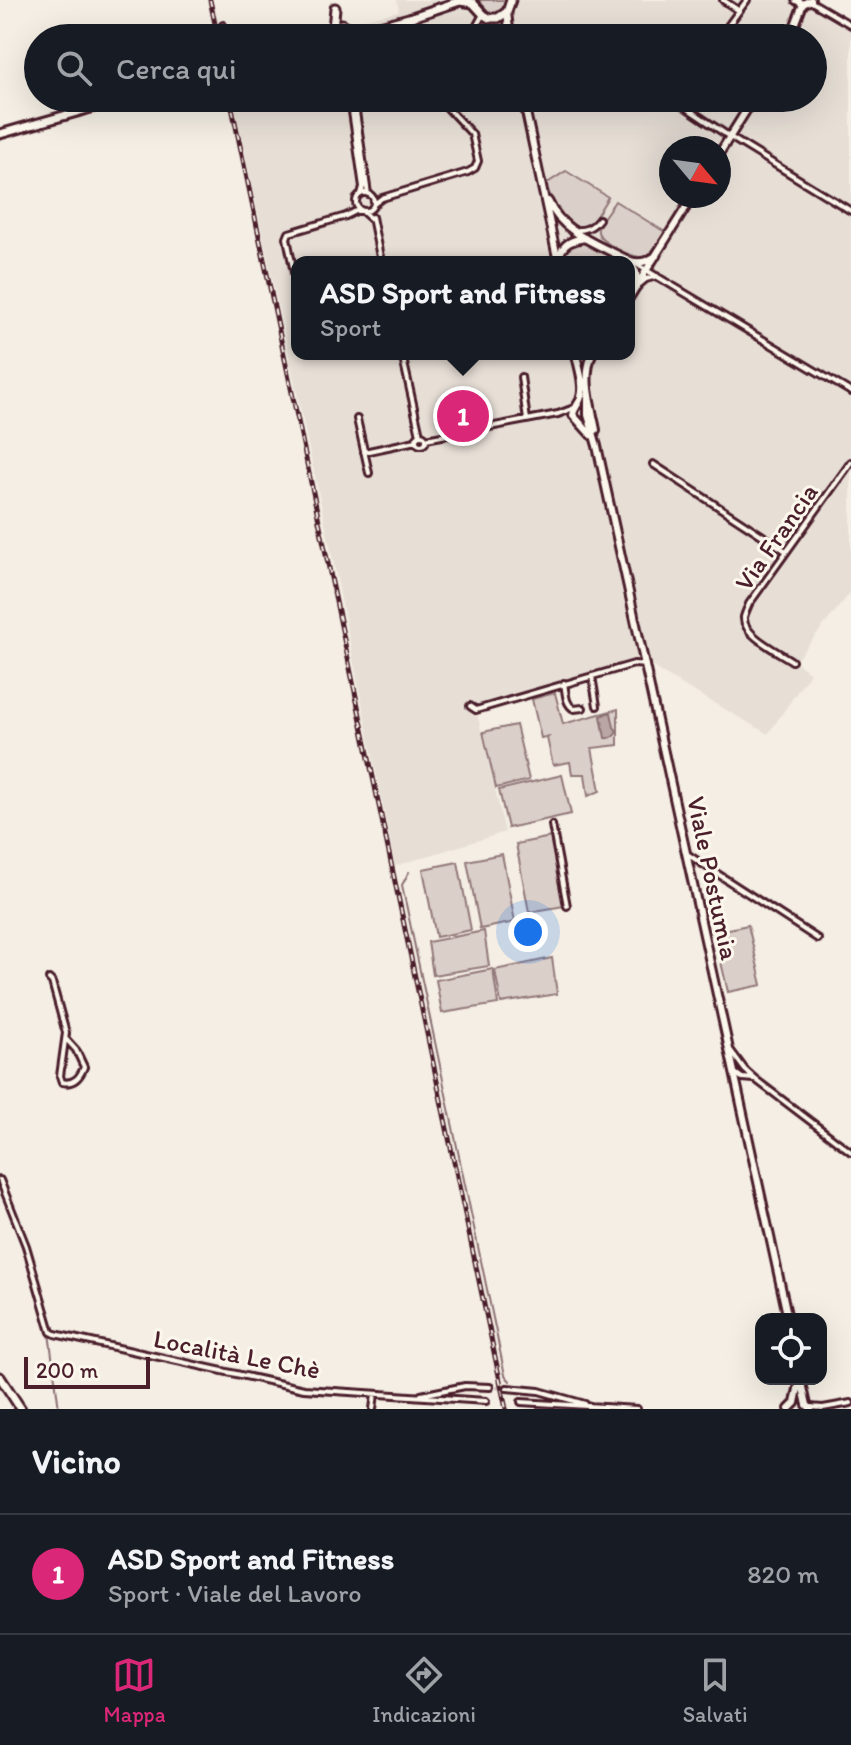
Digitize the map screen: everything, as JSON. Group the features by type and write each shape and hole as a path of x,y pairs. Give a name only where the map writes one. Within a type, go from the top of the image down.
{"main road":[{"path":"387,24 460,0 469,1 501,24"},
{"path":"508,24 507,12 511,0"},
{"path":"796,24 805,1"},
{"path":"333,24 335,8 345,24"},
{"path":"494,18 507,12"},
{"path":"0,134 77,112"},
{"path":"526,112 557,256"},
{"path":"731,136 745,112"},
{"path":"541,183 553,213 585,238 621,256"},
{"path":"635,289 686,208"},
{"path":"559,256 568,242 585,238"},
{"path":"635,261 656,256"},
{"path":"635,270 637,286"},
{"path":"575,407 581,405 587,412 583,420 576,419 572,413 582,392 577,360"},
{"path":"588,395 586,375 590,360"},
{"name":"Viale Postumia","path":"588,395 587,412 646,665 787,1313"},
{"name":"Viale Postumia","path":"588,395 598,436 597,446"},
{"name":"Viale Postumia","path":"576,419 589,430 597,446"},
{"path":"0,1377 21,1409"},
{"path":"792,1407 799,1385"},
{"path":"803,1385 809,1407"},
{"path":"792,1407 801,1403 809,1407"}],"street":[{"path":"723,0 739,11"},
{"path":"729,24 747,0"},
{"path":"805,1 851,25"},
{"path":"351,214 363,187 354,112"},
{"path":"355,112 380,256"},
{"path":"291,258 289,233 356,211 368,211 382,198 475,168 477,158 472,134 451,112"},
{"path":"693,112 729,136"},
{"path":"731,138 851,211"},
{"path":"361,194 382,198"},
{"path":"356,204 372,220"},
{"path":"571,229 585,230 599,219"},
{"path":"656,256 654,265 659,276"},
{"path":"635,263 851,392"},
{"path":"637,286 646,279 659,276"},
{"path":"364,452 416,441 420,435 403,360"},
{"path":"521,377 527,420"},
{"path":"426,439 558,414 575,407"},
{"path":"558,414 576,419"},
{"path":"357,419 369,473"},
{"path":"420,435 426,439"},
{"path":"416,441 422,445 426,439"},
{"name":"Via Francia","path":"792,661 754,636 745,626 744,615 851,462"},
{"path":"653,464 786,551"},
{"path":"470,706 476,710 634,664 646,665"},
{"path":"592,676 597,706"},
{"path":"564,683 570,707 583,708"},
{"path":"552,825 567,906"},
{"path":"687,854 818,939"},
{"path":"49,979 66,1039 60,1076 62,1082 67,1083 75,1081 84,1067 76,1050 66,1039"},
{"path":"729,1048 755,1079 851,1152"},
{"path":"745,1070 735,1073 755,1079"},
{"path":"739,1094 741,1084 748,1079"},
{"name":"Località Le Chè","path":"0,1180 26,1246 51,1332 304,1389 486,1401"},
{"name":"Località Le Chè","path":"417,1396 465,1386 490,1387"},
{"path":"507,1388 539,1391 603,1407"},
{"path":"373,1409 375,1394"},
{"path":"521,1402 637,1409"},
{"path":"809,1407 823,1409 851,1403"}],"shaded area":[{"path":"397,0 813,0 811,5 851,30 851,592 795,661 810,673 768,734 649,663 635,662 557,682 477,713 505,832 395,866 333,560 236,112 827,112 827,24 344,24 399,11"},
{"path":"479,0 509,0 507,8 493,15 483,10"},
{"path":"566,171 608,197 590,226 581,227 566,221 552,200 546,184"},
{"path":"615,201 665,232 644,257 625,253 599,234 601,222"},
{"path":"578,242 588,244 612,256 564,256 571,245"},
{"path":"555,693 563,724 618,709 618,745 592,748 600,791 588,796 585,774 572,774 570,762 553,765 547,738 550,736 541,738 532,699"},
{"path":"611,713 617,731 612,737 605,738 601,716"},
{"path":"516,725 529,780 496,788 483,732"},
{"path":"562,775 571,814 508,828 499,790"},
{"path":"551,837 564,906 529,912 516,844"},
{"path":"502,854 515,922 480,929 467,861"},
{"path":"458,862 471,930 436,937 423,869"},
{"path":"748,925 762,985 728,992 714,932"},
{"path":"484,931 489,966 433,975 428,942"},
{"path":"552,958 557,994 501,1003 495,970"},
{"path":"493,969 498,1004 442,1013 436,980"}],"waterway":[{"path":"409,872 402,885 505,1375 510,1381"},
{"path":"0,1187 2,1196"},
{"path":"7,1207 45,1320"},
{"path":"49,1333 59,1409"}],"tunnel":[{"path":"490,1387 507,1388"}],"railway":[{"path":"210,0 215,24"},
{"path":"233,112 506,1409"}],"place":[{"name":"ASD Sport and Fitness","path":"463,416"}]}
